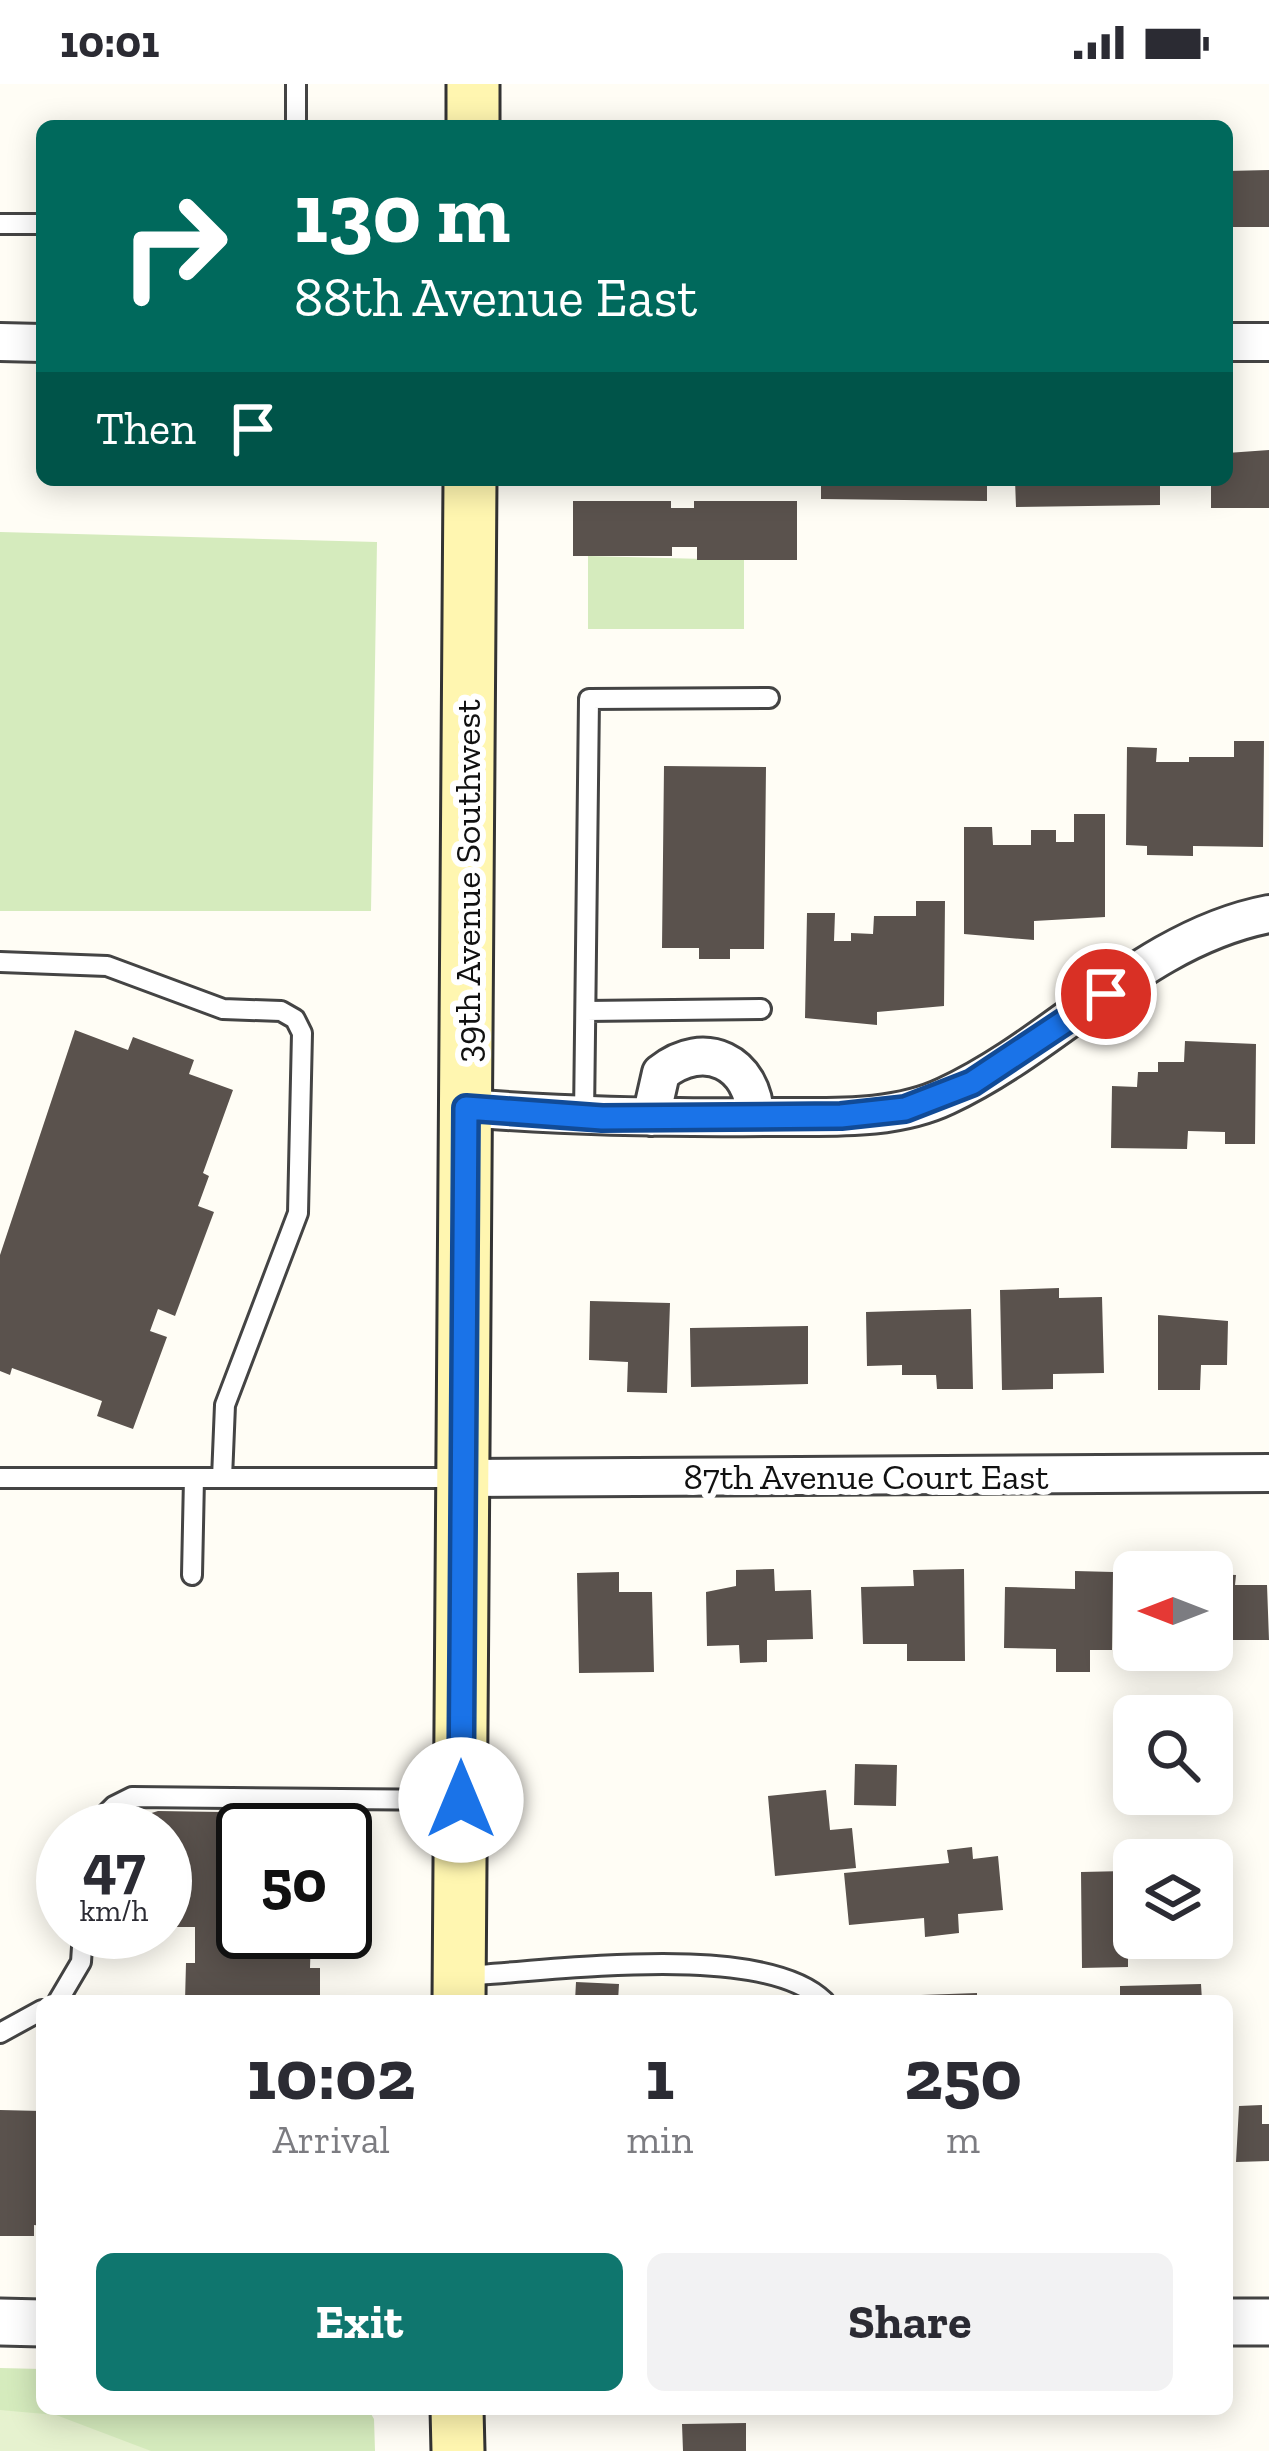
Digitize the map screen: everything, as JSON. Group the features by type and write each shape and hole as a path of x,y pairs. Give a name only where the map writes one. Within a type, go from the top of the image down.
{"main road":[{"path":"473,84 473,120"},
{"name":"39th Avenue Southwest","path":"459,1989 470,486"},
{"path":"458,2415 458,2451"}],"street":[{"path":"1233,343 1269,342"},
{"path":"0,343 36,343"},
{"path":"466,1108 584,1117 841,1116 905,1109 940,1099 1156,958 1207,934 1269,914"},
{"path":"651,1117 661,1073 673,1063 693,1059 730,1063 743,1072 755,1094 755,1117"},
{"name":"87th Avenue Court East","path":"463,1478 1269,1473"},
{"path":"0,2322 36,2323"},
{"path":"1233,2323 1269,2322"}],"lane":[{"path":"296,84 296,120"},
{"path":"0,224 36,224"},
{"path":"584,1117 589,699 770,698"},
{"path":"0,962 107,966 223,1009 281,1011 302,1033 298,1213 225,1405 222,1478"},
{"path":"586,1010 761,1009"},
{"path":"0,1478 463,1478"},
{"path":"192,1575 194,1478"},
{"path":"120,1803 132,1797 461,1800"},
{"path":"62,1995 81,1959"},
{"path":"459,1989 720,1964 772,1971 818,1995"},
{"path":"0,2033 36,2014"}],"green space":[{"path":"0,532 377,542 371,911 0,911"},
{"path":"588,556 744,560 744,629 588,629"},
{"path":"0,2368 36,2369 36,2415 372,2415 374,2419 375,2451 0,2451"},
{"path":"0,2410 56,2415 151,2451 0,2451"}],"building":[{"path":"1269,170 1269,227 1233,227 1233,171"},
{"path":"1269,450 1269,508 1211,508 1211,486 1233,486 1233,453"},
{"path":"821,486 987,486 987,501 821,499"},
{"path":"1015,486 1160,486 1160,505 1016,507"},
{"path":"573,501 671,501 671,508 694,508 694,501 797,501 797,560 697,560 697,547 672,547 672,556 573,556"},
{"path":"1234,741 1264,741 1263,847 1193,846 1193,856 1147,855 1147,846 1126,845 1127,747 1157,748 1156,762 1189,762 1189,757 1234,757"},
{"path":"664,766 766,767 764,949 730,949 730,959 699,959 699,948 662,948"},
{"path":"1074,814 1105,814 1105,917 1034,921 1034,940 964,934 964,827 992,827 993,845 1031,845 1031,830 1056,830 1056,842 1074,842"},
{"path":"916,901 945,901 944,1006 877,1012 877,1025 805,1018 807,913 835,913 834,941 851,941 851,933 873,934 874,916 916,916"},
{"path":"75,1030 128,1050 133,1037 194,1060 189,1074 233,1090 203,1173 209,1176 198,1206 214,1212 175,1316 158,1309 150,1331 167,1337 133,1429 97,1416 102,1401 12,1368 10,1375 0,1371 0,1255"},
{"path":"1185,1041 1256,1044 1255,1144 1225,1144 1225,1132 1188,1131 1187,1149 1111,1148 1112,1086 1137,1087 1138,1072 1158,1072 1158,1062 1184,1062"},
{"path":"1059,1288 1059,1298 1102,1297 1104,1373 1053,1374 1053,1389 1002,1390 1000,1290"},
{"path":"590,1301 670,1303 667,1393 627,1392 628,1362 589,1360"},
{"path":"971,1309 973,1389 937,1389 936,1375 902,1375 902,1365 867,1366 866,1312"},
{"path":"1158,1315 1228,1321 1227,1365 1201,1365 1200,1390 1158,1390"},
{"path":"808,1326 808,1384 691,1387 690,1328"},
{"path":"774,1569 775,1591 811,1590 813,1639 767,1640 767,1662 740,1663 739,1645 707,1646 706,1592 736,1586 736,1570"},
{"path":"964,1569 965,1661 907,1661 907,1644 863,1644 861,1587 914,1586 913,1570"},
{"path":"1075,1571 1113,1572 1112,1650 1090,1650 1090,1672 1056,1672 1056,1649 1004,1648 1005,1587 1075,1589"},
{"path":"619,1572 619,1592 652,1592 654,1672 579,1673 577,1573"},
{"path":"1233,1575 1235,1585 1267,1585 1269,1640 1233,1640"},
{"path":"855,1764 897,1765 896,1806 854,1805"},
{"path":"826,1790 830,1830 852,1828 856,1868 775,1876 768,1796"},
{"path":"192,1812 216,1812 216,1959 310,1959 310,1968 320,1968 320,1995 185,1995 186,1963 195,1963"},
{"path":"972,1847 973,1859 998,1856 1003,1910 958,1914 959,1933 925,1937 924,1918 849,1925 844,1873 949,1863 947,1850"},
{"path":"1113,1871 1113,1959 1128,1959 1128,1967 1082,1968 1081,1872"},
{"path":"576,1982 619,1984 618,1995 575,1995"},
{"path":"1201,1984 1202,1995 1120,1995 1120,1986"},
{"path":"1262,2105 1262,2124 1269,2124 1269,2161 1236,2162 1239,2106"},
{"path":"0,2110 36,2111 34,2236 0,2236"},
{"path":"746,2423 746,2451 683,2451 682,2424"}],"route":[{"path":"461,1800 466,1108 602,1118 841,1116 905,1109 972,1083 1106,994"}]}
